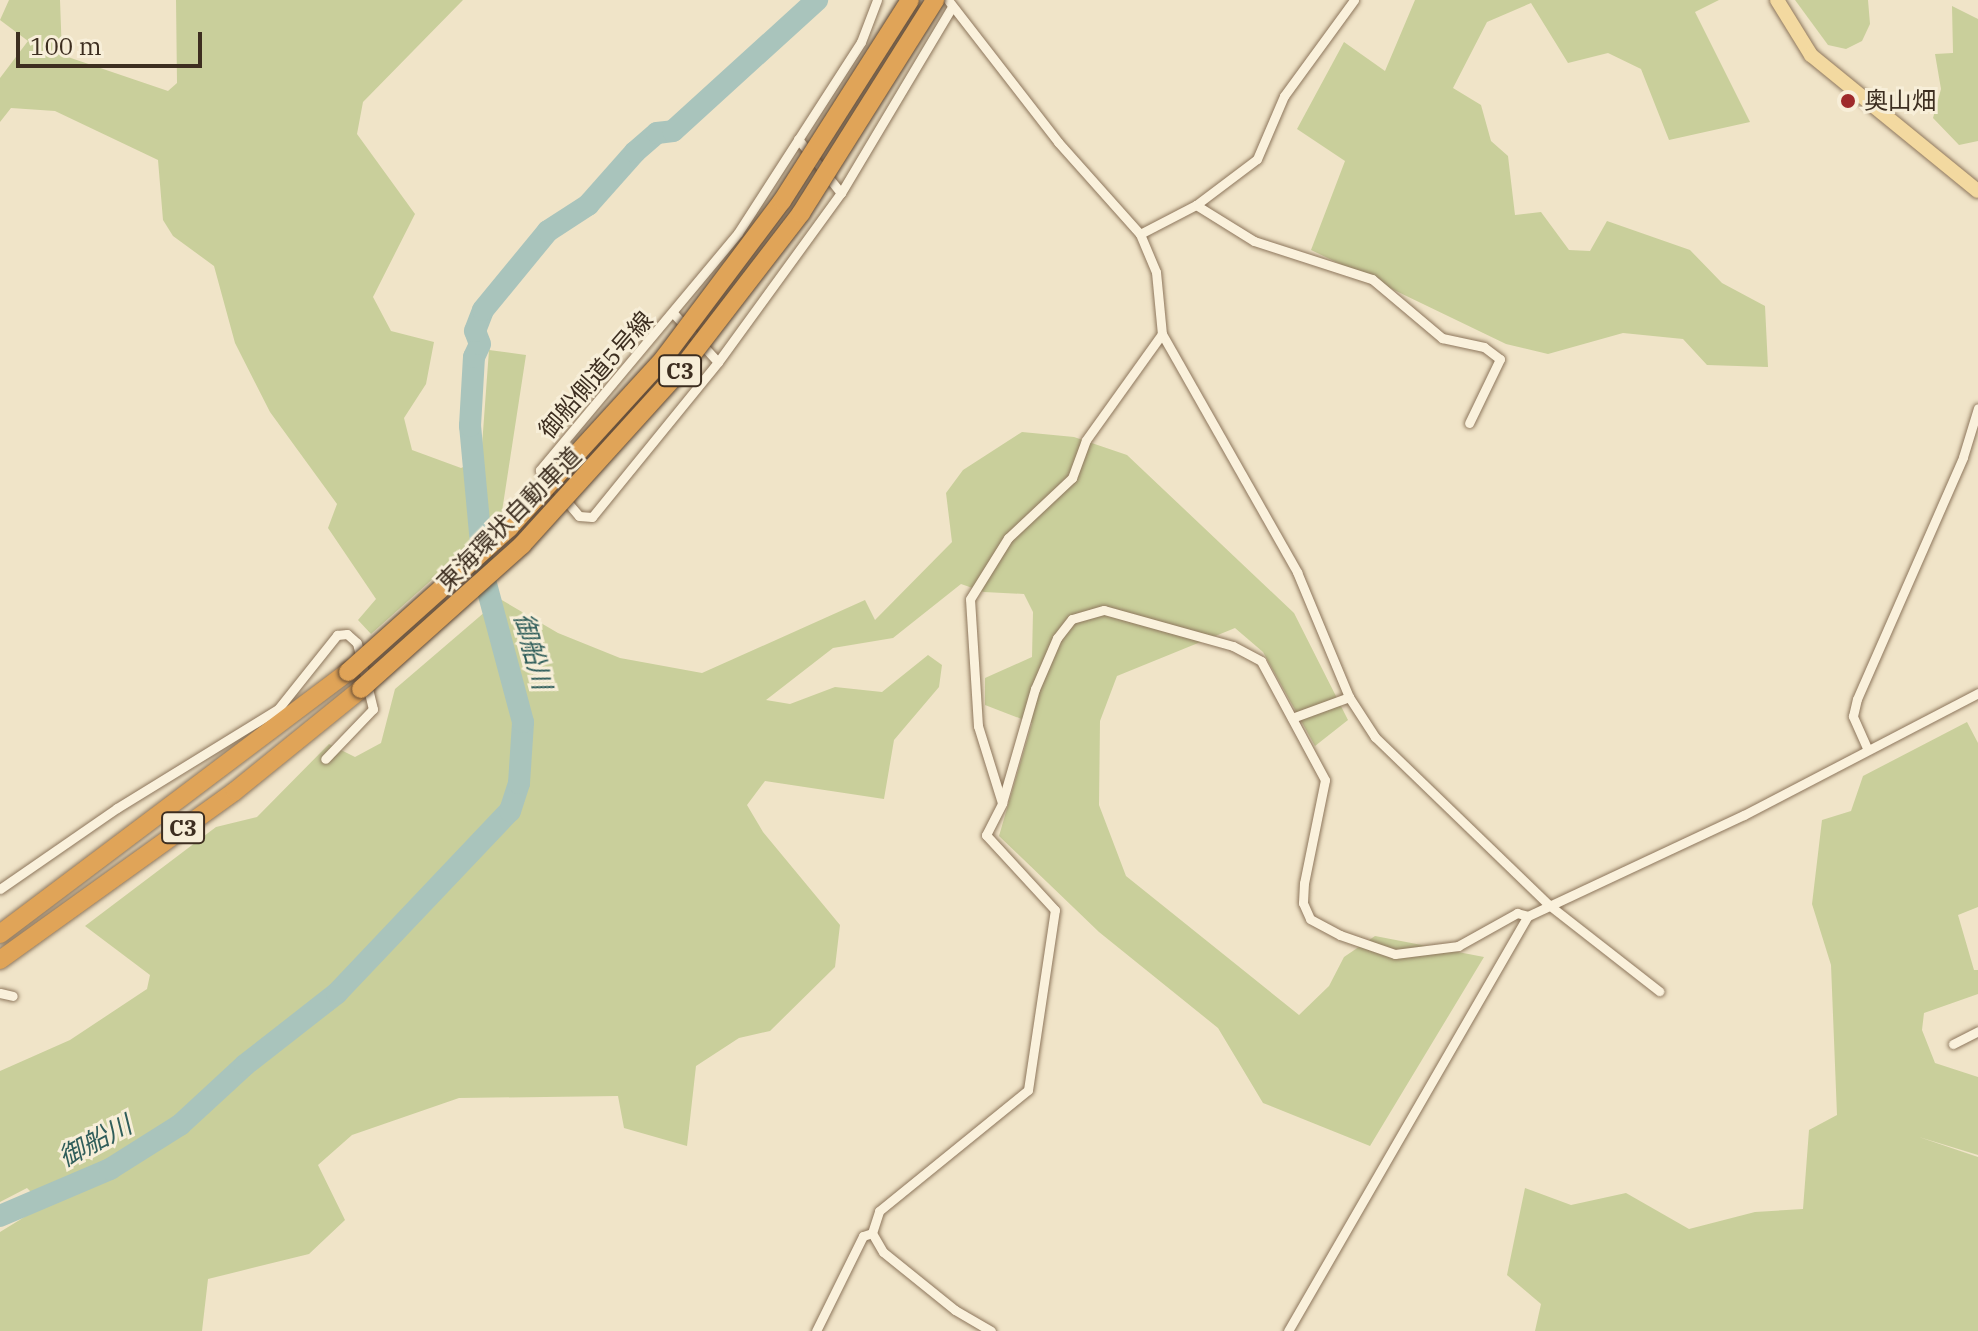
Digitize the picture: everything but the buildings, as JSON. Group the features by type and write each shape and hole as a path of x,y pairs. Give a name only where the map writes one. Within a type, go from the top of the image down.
{"highway":[{"name":"東海環状自動車道","path":"0,934 348,672 509,528 664,358 782,201 910,0"},
{"name":"東海環状自動車道","path":"0,960 235,791 361,689 522,545 678,373 801,213 945,2"}],"main road":[{"path":"1777,0 1811,55 1978,191"}],"street":[{"name":"御船側道5号線","path":"877,0 861,42 738,233 674,314 540,470 579,516 592,517 718,362 841,193 945,2"},
{"path":"1140,234 1196,205 1257,159 1284,96 1354,0"},
{"path":"945,2 1058,142 1140,234 1156,272 1162,334 1297,572 1349,697 1375,737 1549,905 1659,991"},
{"path":"798,139 841,193"},
{"path":"1196,205 1254,241 1372,279 1442,338 1484,347 1500,359 1469,423"},
{"path":"674,314 718,362"},
{"path":"1002,803 978,726 970,599 1008,538 1072,478 1086,440 1162,334"},
{"path":"1867,748 1853,716 1857,699 1963,457 1978,408"},
{"path":"991,1331 955,1310 883,1252 872,1233 879,1211 1028,1090 1055,910 986,835 1002,803 1035,689 1057,638 1072,619 1104,610 1233,646 1261,661 1325,780 1304,883 1303,903 1310,919 1395,954 1458,946 1517,913 1528,916"},
{"path":"0,889 117,808 278,709 337,635 347,634 357,643 373,709 325,759"},
{"path":"1288,1331 1528,916 1744,815 1867,748 1978,693"},
{"path":"1292,718 1349,697"},
{"path":"0,993 13,996"},
{"path":"1953,1044 1978,1031"},
{"path":"816,1331 863,1236 872,1233"}],"green space":[{"path":"9,0 60,0 62,55 168,91 177,83 176,0 463,0 363,102 357,134 415,214 373,297 391,331 434,342 426,384 404,418 412,450 461,468 481,459 489,350 526,355 501,518 371,634 358,620 376,599 328,528 337,504 270,412 235,343 214,266 173,236 163,220 158,160 55,111 11,108 0,122 0,78 28,41 0,20"},
{"path":"1415,0 1719,0 1695,12 1750,122 1669,140 1641,69 1608,53 1568,63 1531,3 1487,22 1453,88 1481,105 1491,141 1508,156 1515,215 1541,212 1569,250 1590,251 1607,221 1690,250 1722,283 1765,306 1768,367 1707,365 1683,339 1623,333 1548,354 1506,344 1311,250 1345,161 1297,129 1344,42 1385,71"},
{"path":"1795,0 1868,0 1870,24 1862,41 1846,49 1828,45"},
{"path":"1952,6 1978,19 1978,141 1959,145 1933,118 1941,89 1935,54 1953,53"},
{"path":"1022,432 1074,437 1127,455 1294,613 1348,720 1315,746 1263,652 1235,628 1117,676 1100,721 1099,805 1126,876 1299,1015 1329,986 1344,957 1375,936 1484,957 1370,1146 1263,1103 1218,1028 1099,932 999,836 1032,723 985,705 985,678 1032,657 1033,612 1024,594 984,592 961,584 893,638 833,648 766,700 790,704 835,687 882,692 928,655 942,665 939,687 894,740 884,799 765,781 747,805 763,832 840,925 835,967 770,1031 739,1038 696,1066 687,1146 624,1128 618,1096 459,1098 352,1135 318,1165 345,1220 309,1254 208,1279 202,1331 0,1331 0,1232 44,1205 27,1188 0,1202 0,1071 70,1040 147,989 150,975 85,926 216,827 257,817 329,744 355,757 381,743 395,689 500,599 558,633 620,658 702,673 865,600 875,620 952,542 946,493 963,470"},
{"path":"1967,722 1978,743 1978,907 1958,915 1974,970 1978,970 1978,994 1924,1013 1922,1030 1935,1063 1978,1077 1978,1155 1919,1137 1978,1157 1978,1331 1535,1331 1541,1304 1507,1275 1525,1188 1571,1205 1626,1193 1689,1229 1755,1212 1803,1209 1809,1130 1837,1115 1831,965 1812,904 1822,820 1851,811 1863,776"}],"waterway":[{"name":"御船川","path":"0,1216 110,1169 180,1125 245,1065 337,993 510,811 519,783 523,722 484,576 470,426 474,357 480,344 475,331 483,310 548,231 588,205 635,152 657,133 673,131 817,0"}],"place":[{"name":"奥山畑","path":"1848,101"}]}
